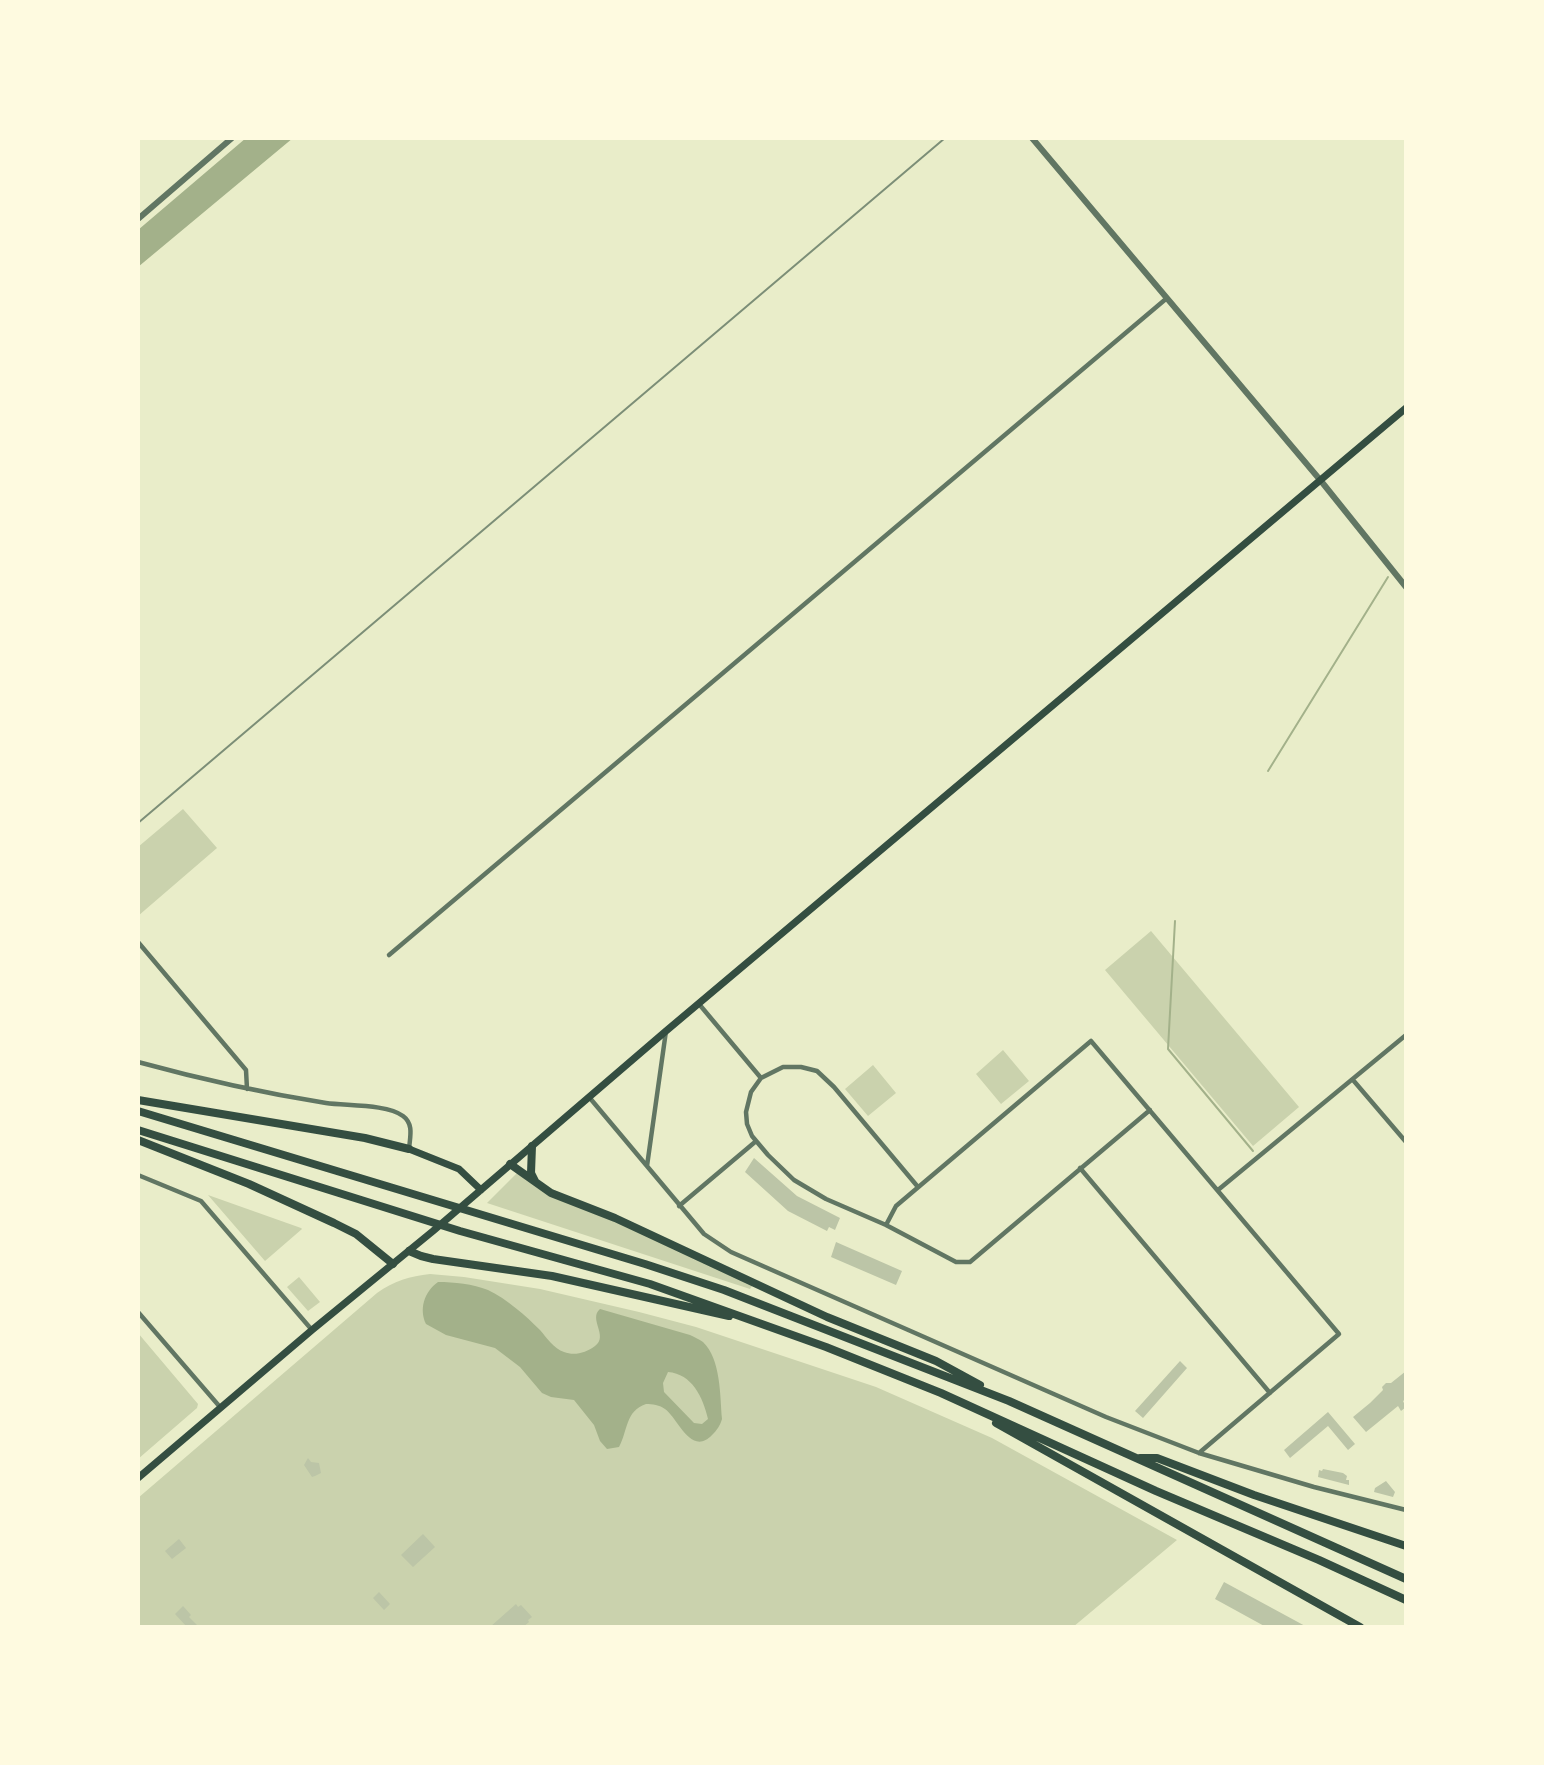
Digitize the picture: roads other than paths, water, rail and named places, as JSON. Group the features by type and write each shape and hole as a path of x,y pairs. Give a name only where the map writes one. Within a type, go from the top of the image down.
{"highway":[{"path":"138,1100 365,1138 409,1149"},
{"path":"138,1111 645,1264 723,1290 1010,1401 1406,1579"},
{"path":"138,1130 460,1231 650,1284 754,1320 940,1393 1156,1491 1319,1560 1406,1600"},
{"path":"138,1140 249,1184 334,1223 356,1234 393,1264"},
{"path":"532,1146 531,1173 537,1184"},
{"path":"510,1164 551,1193 615,1218 827,1317 936,1361 1010,1401"},
{"path":"409,1251 433,1259 552,1276 647,1296 711,1313 754,1320"},
{"path":"940,1393 1360,1627"},
{"path":"1136,1458 1157,1458 1254,1495 1406,1546"}],"main road":[{"path":"138,1478 312,1330 434,1231 666,1031 1406,408"},
{"path":"409,1149 459,1169 481,1190"}],"street":[{"path":"138,219 232,138"},
{"path":"1032,138 1321,481 1406,587"},
{"path":"389,955 1167,298"},
{"path":"138,942 246,1070 247,1089"},
{"path":"699,1004 761,1078"},
{"path":"647,1166 666,1031"},
{"path":"1218,1190 1406,1035"},
{"path":"886,1225 896,1206 1091,1041 1339,1334 1199,1453"},
{"path":"138,1062 247,1089 328,1103 384,1109 401,1114 411,1126 409,1149"},
{"path":"918,1187 822,1075 810,1069 790,1066 773,1071 761,1078 752,1092 746,1112 749,1130 755,1142 781,1168 808,1190 886,1225 956,1262 970,1262 1150,1110"},
{"path":"1353,1080 1406,1142"},
{"path":"589,1097 704,1234 731,1252 1106,1417 1199,1453 1314,1487 1406,1510"},
{"path":"679,1206 755,1142"},
{"path":"1080,1168 1270,1393"},
{"path":"138,1175 201,1202 312,1330"},
{"path":"138,1312 220,1407"}],"waterway":[{"path":"1268,771 1388,577"},
{"path":"1175,921 1168,1049 1253,1151"}],"railway":[{"path":"138,823 945,138"}]}
